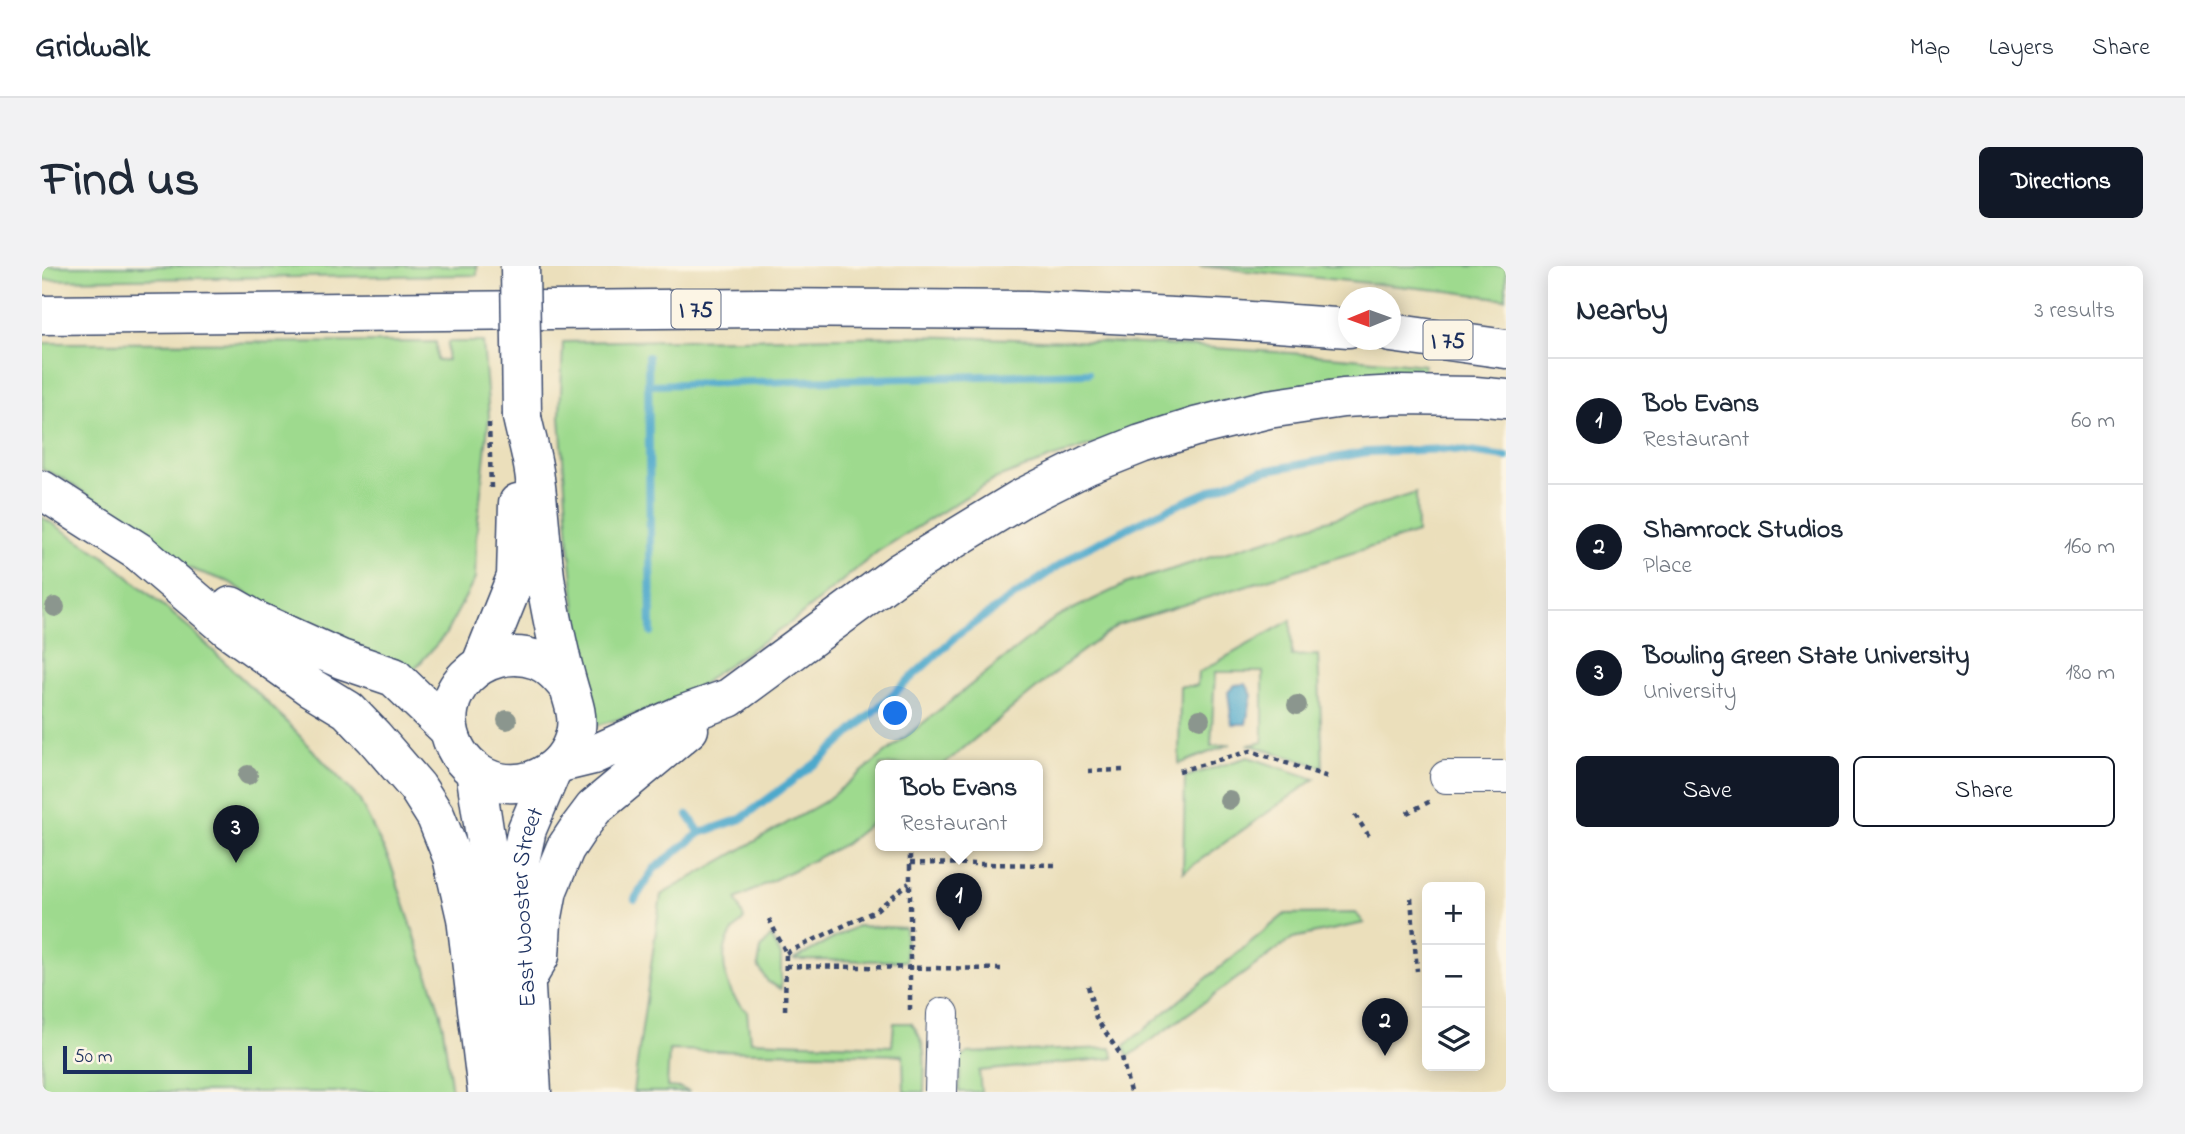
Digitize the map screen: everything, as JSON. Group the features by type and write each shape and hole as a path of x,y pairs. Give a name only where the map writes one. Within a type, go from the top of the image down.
{"main road":[{"name":"East Wooster Street","path":"505,416 535,476 546,583 569,688 576,707 576,727 571,747 556,766 545,775 528,782 510,784 491,780 475,772 463,760 454,746 449,730 449,710 455,692 466,676 481,664 516,577 505,416 520,266"},
{"name":"I 75","path":"42,315 762,308 1027,310 1338,327"},
{"name":"I 75","path":"1401,334 1506,349"},
{"path":"526,980 540,956 542,922 548,891 565,849 594,807 729,698 900,572 1020,499 1088,465 1141,444 1268,409 1343,398 1399,395 1506,399"},
{"path":"42,490 139,552 257,621 341,659 394,677 449,730"},
{"path":"139,552 229,629 310,687 348,710 417,787 436,817 452,857 466,918 487,1092"},
{"path":"481,664 500,657 520,656 539,661 556,672 569,688"},
{"path":"556,766 593,755 681,715 729,698"},
{"name":"East Wooster Street","path":"532,1092 519,866 527,829 556,766"},
{"name":"East Wooster Street","path":"475,772 497,914 501,1092"}],"lane":[{"path":"1441,788 1506,777"},
{"path":"941,1092 943,1014"}],"path":[{"path":"491,494 505,416"},
{"path":"1180,771 1251,751 1328,777"},
{"path":"1088,771 1126,770"},
{"path":"1407,813 1441,788"},
{"path":"1355,815 1369,836"},
{"path":"910,851 910,1015"},
{"path":"910,863 1055,865"},
{"path":"786,953 875,911 910,882"},
{"path":"1411,898 1417,971"},
{"path":"769,919 786,953 785,1012"},
{"path":"786,966 1003,969"},
{"path":"1088,986 1096,1018 1122,1057 1130,1092"}],"green space":[{"path":"42,266 477,266 477,275 42,280"},
{"path":"1199,266 1506,266 1506,299 1448,291"},
{"path":"906,336 1165,345 1424,365 1423,378 1106,441 995,479 877,552 796,619 716,673 681,701 595,726 584,692 569,541 560,417 563,342"},
{"path":"436,342 437,361 447,360 448,342 483,342 489,416 476,538 475,579 445,635 412,672 318,638 229,582 182,566 136,527 62,478 42,469 42,343"},
{"path":"1416,493 1417,533 1118,625 1077,655 949,760 877,760 1056,617 1128,583"},
{"path":"42,517 105,557 186,625 277,712 359,799 390,862 441,1014 452,1092 42,1092"},
{"path":"1291,620 1292,656 1318,655 1323,767 1250,745 1263,742 1263,672 1215,672 1211,746 1231,744 1179,764 1180,686 1197,686 1198,673"},
{"path":"1248,757 1315,779 1183,872 1185,777"},
{"path":"875,761 875,820 845,844 736,899 744,919 731,934 726,945 724,966 729,987 747,1011 750,1041 892,1046 894,1023 911,1023 923,1047 924,1092 904,1092 903,1055 669,1050 667,1087 690,1092 633,1092 661,895 824,802"},
{"path":"1356,913 1364,923 1293,938 1128,1057 1124,1046 1285,914"},
{"path":"857,926 905,928 906,961 793,960"},
{"path":"771,936 781,956 781,989 768,982 758,966 761,949"},
{"path":"1111,1048 1114,1058 979,1071 981,1092 959,1092 961,1058 968,1053"}],"water":[{"path":"1246,684 1252,695 1246,724 1232,724 1228,692 1235,685"}],"waterway":[{"path":"648,357 651,632"},
{"path":"648,385 1088,373"},
{"path":"635,899 654,869 700,833 741,819 823,758 960,633 1079,552 1156,514 1252,473 1367,452 1448,449 1506,457"},
{"path":"688,815 700,833"}],"place":[{"name":"Bowling Green State University","path":"236,863"},
{"name":"Bob Evans","path":"959,931"},
{"name":"Shamrock Studios","path":"1385,1056"}]}
